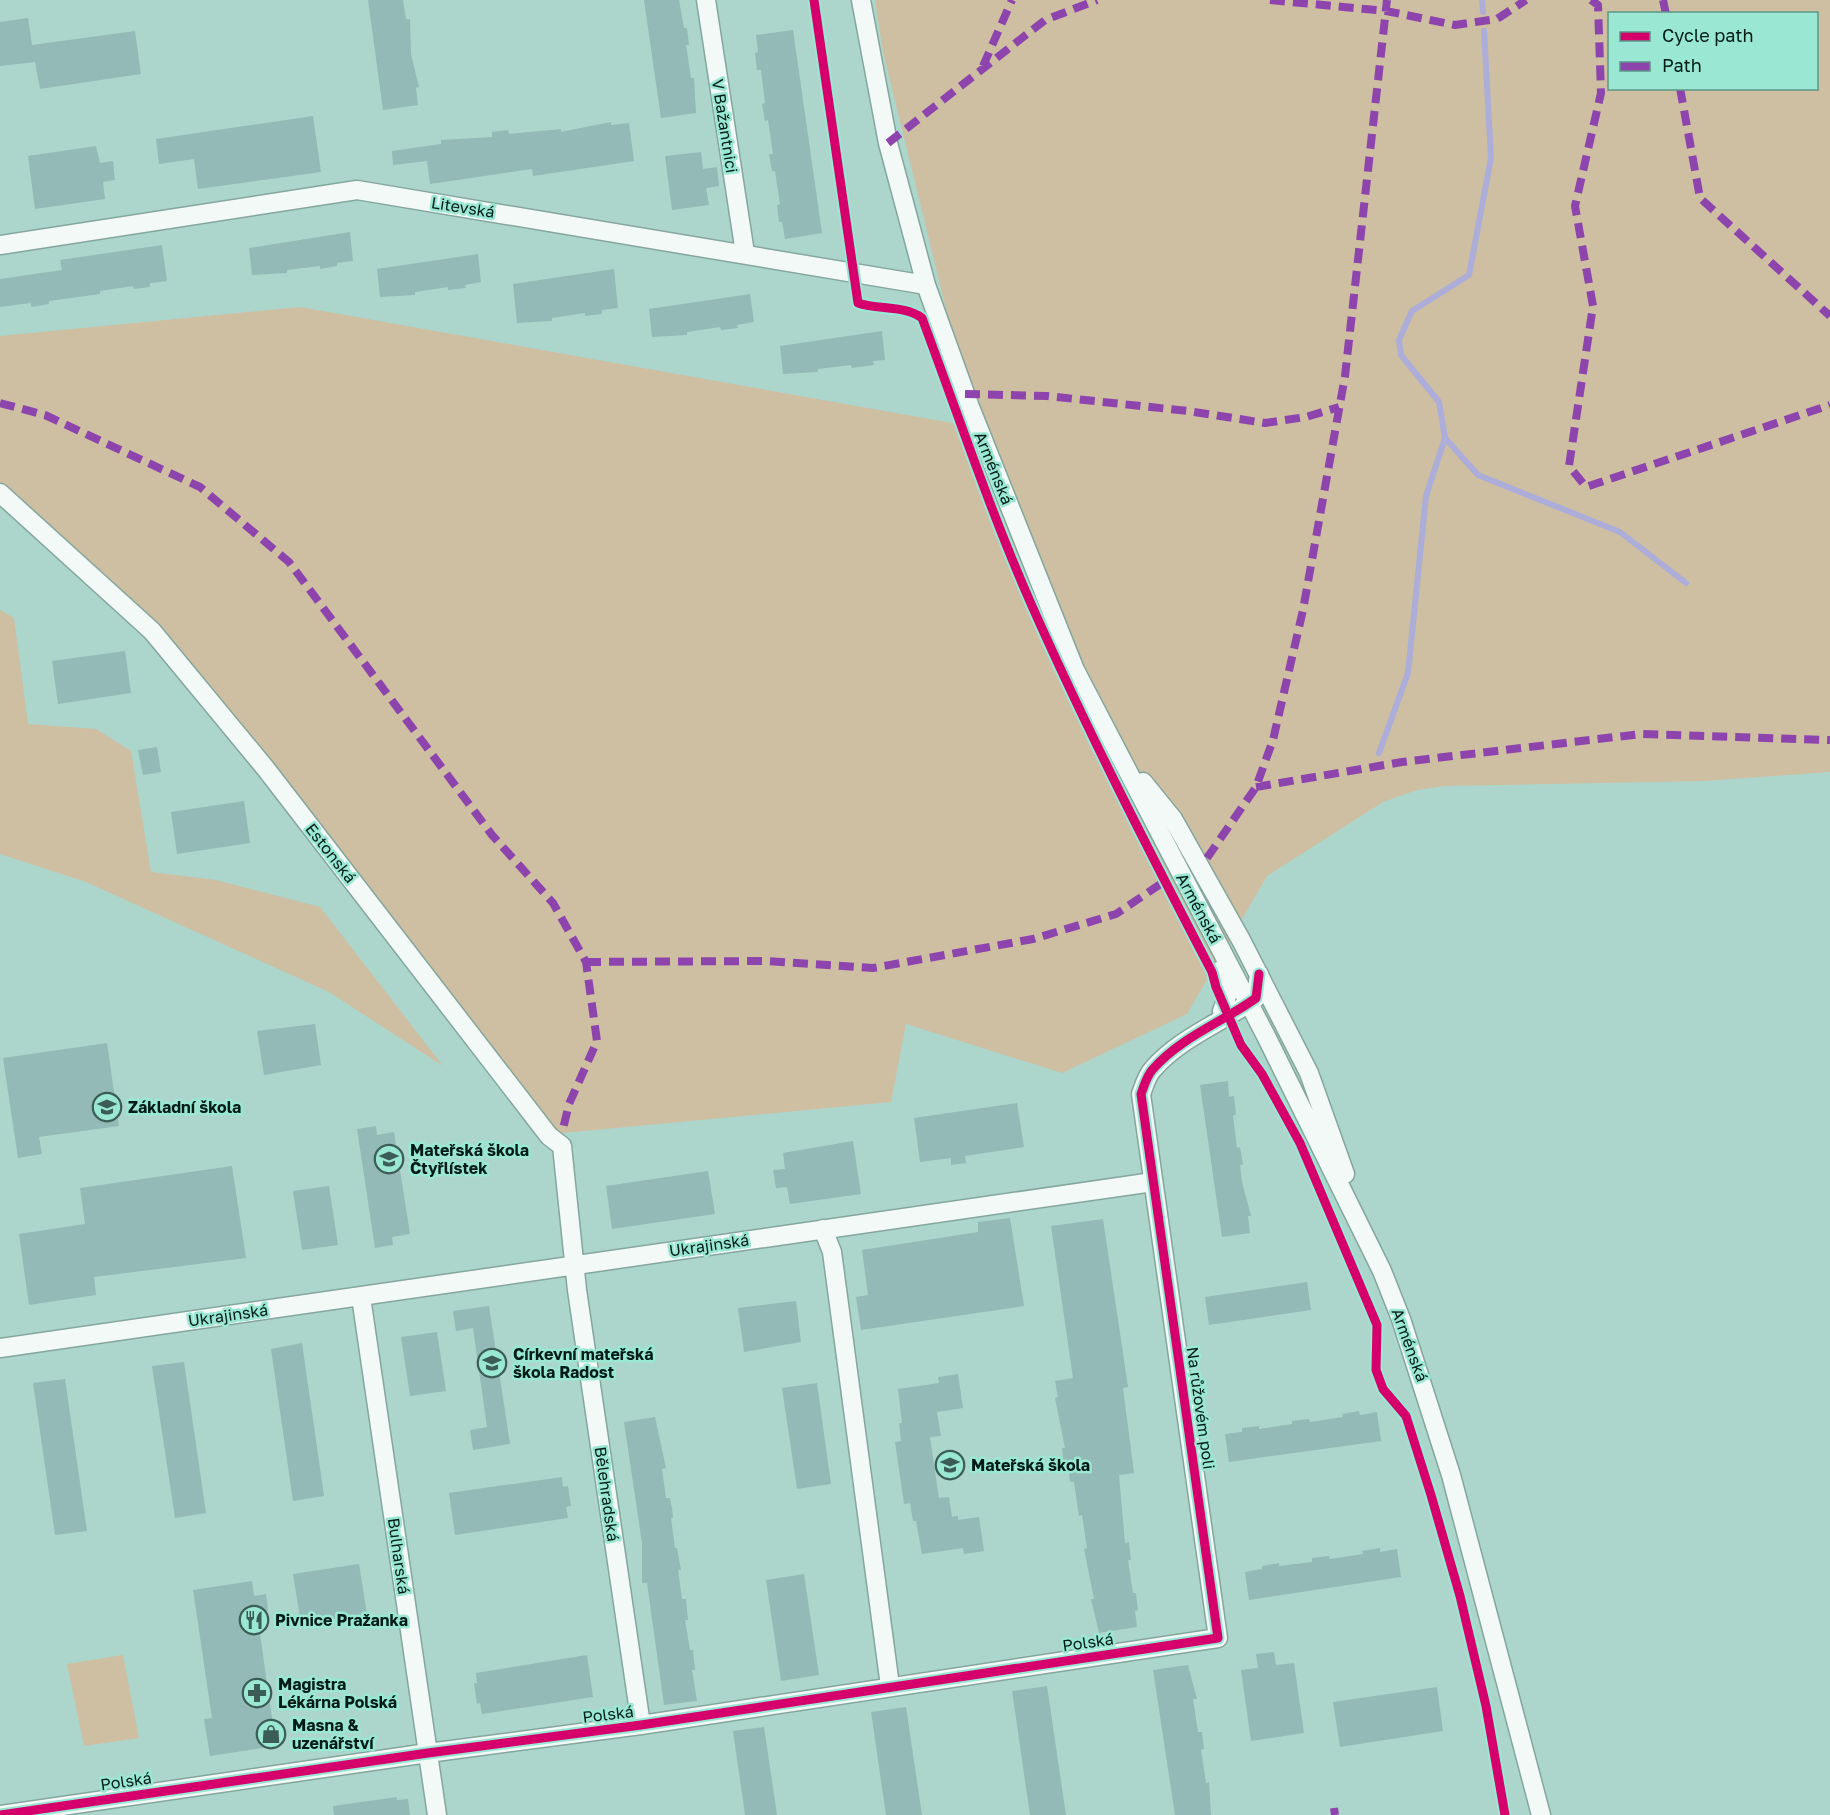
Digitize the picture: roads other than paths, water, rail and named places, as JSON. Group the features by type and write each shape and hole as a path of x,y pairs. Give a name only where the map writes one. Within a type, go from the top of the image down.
{"street":[{"name":"V Bažantnici","path":"706,0 745,253"},
{"name":"Arménská","path":"861,0 888,143 926,285 970,407 1070,659 1266,1036 1382,1271 1424,1383 1451,1475 1540,1815"},
{"name":"Litevská","path":"0,245 357,190 926,285"},
{"name":"Estonská","path":"0,493 152,631 266,769 549,1136 562,1146 574,1264"},
{"path":"1113,745 1173,819 1309,1072 1382,1271"},
{"path":"1136,786 1155,835 1228,981 1228,996 1221,1015"},
{"path":"1249,1003 1256,998 1258,974"},
{"path":"1154,1182 1141,1094 1152,1070 1237,1002 1249,1003 1268,1013 1346,1175"},
{"path":"1221,1015 1246,1021 1266,1036"},
{"name":"Ukrajinská","path":"0,1348 1154,1182"},
{"name":"Na růžovém poli","path":"1154,1182 1218,1638"},
{"path":"823,1229 832,1252 890,1686"},
{"name":"Bělehradská","path":"574,1264 641,1725"},
{"name":"Bulharská","path":"361,1297 437,1815"},
{"name":"Polská","path":"0,1815 428,1752 641,1725 1218,1638"}],"waterway":[{"path":"1482,0 1483,12"},
{"path":"1379,753 1408,673 1426,496 1445,438 1439,402 1401,355 1399,340 1412,311 1469,275 1491,158 1484,31"},
{"path":"1445,438 1478,475 1620,532 1686,583"}],"place":[{"name":"Základní škola","path":"107,1107"},
{"name":"Mateřská škola Čtyřlístek","path":"389,1159"},
{"name":"Církevní mateřská škola Radost","path":"492,1363"},
{"name":"Mateřská škola","path":"950,1465"},
{"name":"Pivnice Pražanka","path":"254,1620"},
{"name":"Magistra Lékárna Polská","path":"257,1693"},
{"name":"Masna & uzenářství","path":"271,1734"}]}
